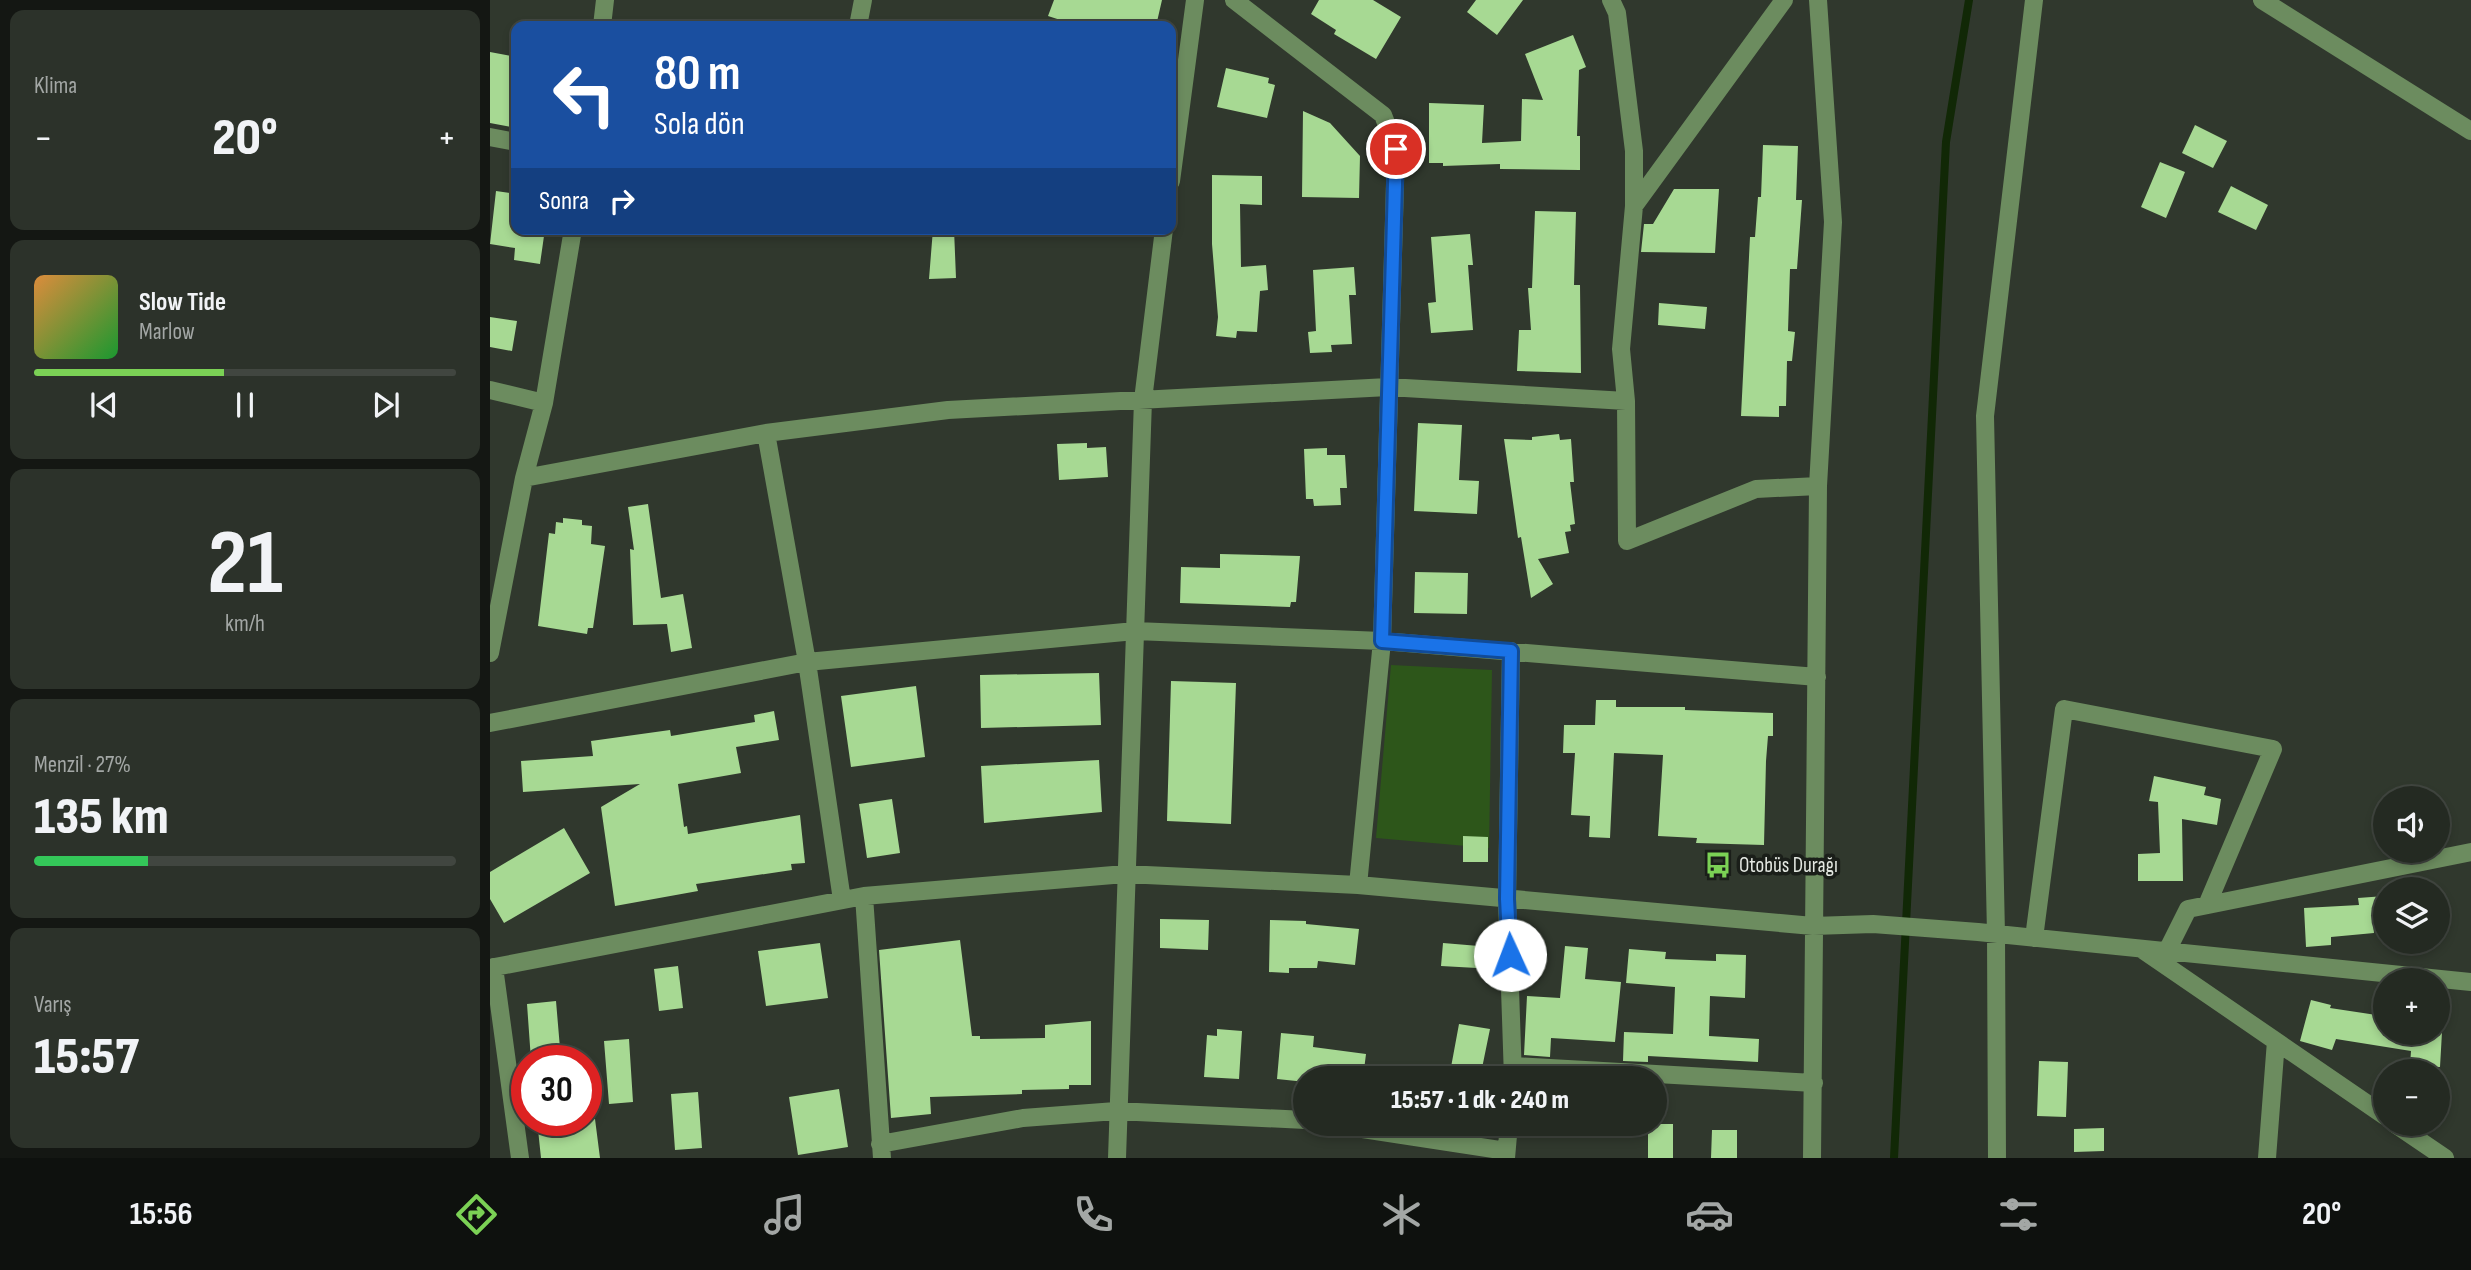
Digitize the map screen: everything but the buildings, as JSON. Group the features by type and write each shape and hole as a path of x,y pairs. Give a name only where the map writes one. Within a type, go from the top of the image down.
{"street":[{"path":"603,21 605,0"},
{"path":"859,21 863,0"},
{"path":"1176,143 1195,0"},
{"path":"1234,0 1383,115 1396,149 1382,641 1358,885"},
{"path":"1611,0 1617,13 1634,151 1634,206 1621,349 1626,401 1628,541 1756,489 1818,486"},
{"path":"1634,206 1784,0"},
{"path":"1812,1158 1818,486 1833,222 1818,0"},
{"path":"1997,1158 1987,933 1985,416 2034,0"},
{"path":"2262,0 2471,131"},
{"path":"490,137 511,141"},
{"path":"490,653 524,478 544,403 572,235"},
{"path":"1117,1158 1116,1111 1143,400 1163,235"},
{"path":"524,478 766,433 948,410 1388,387 1626,401"},
{"path":"490,390 544,403"},
{"path":"766,433 807,662 842,900"},
{"path":"490,723 807,662 1135,631 1382,641 1817,677"},
{"path":"1511,651 1507,899 1514,1066"},
{"path":"2034,938 2064,709 2273,749 2207,905"},
{"path":"2167,951 2188,909 2471,852"},
{"path":"520,1158 492,968 864,896 1125,874 1358,885 1813,926 1873,924 1987,933 2471,982"},
{"path":"864,896 881,1151 1023,1118 1116,1111 1293,1119"},
{"path":"2142,949 2373,1108"},
{"path":"2267,1158 2276,1041"},
{"path":"1667,1078 1814,1083"},
{"path":"1398,1136 1506,1155 1508,1136"},
{"path":"2413,1136 2445,1158"}],"green space":[{"path":"1391,665 1492,670 1489,848 1376,838"}],"waterway":[{"path":"1894,1158 1946,142 1969,0"}],"place":[{"name":"Otobüs Durağı","path":"1718,865"}],"route":[{"path":"1396,149 1382,641 1511,651 1507,899 1510,955"}]}
